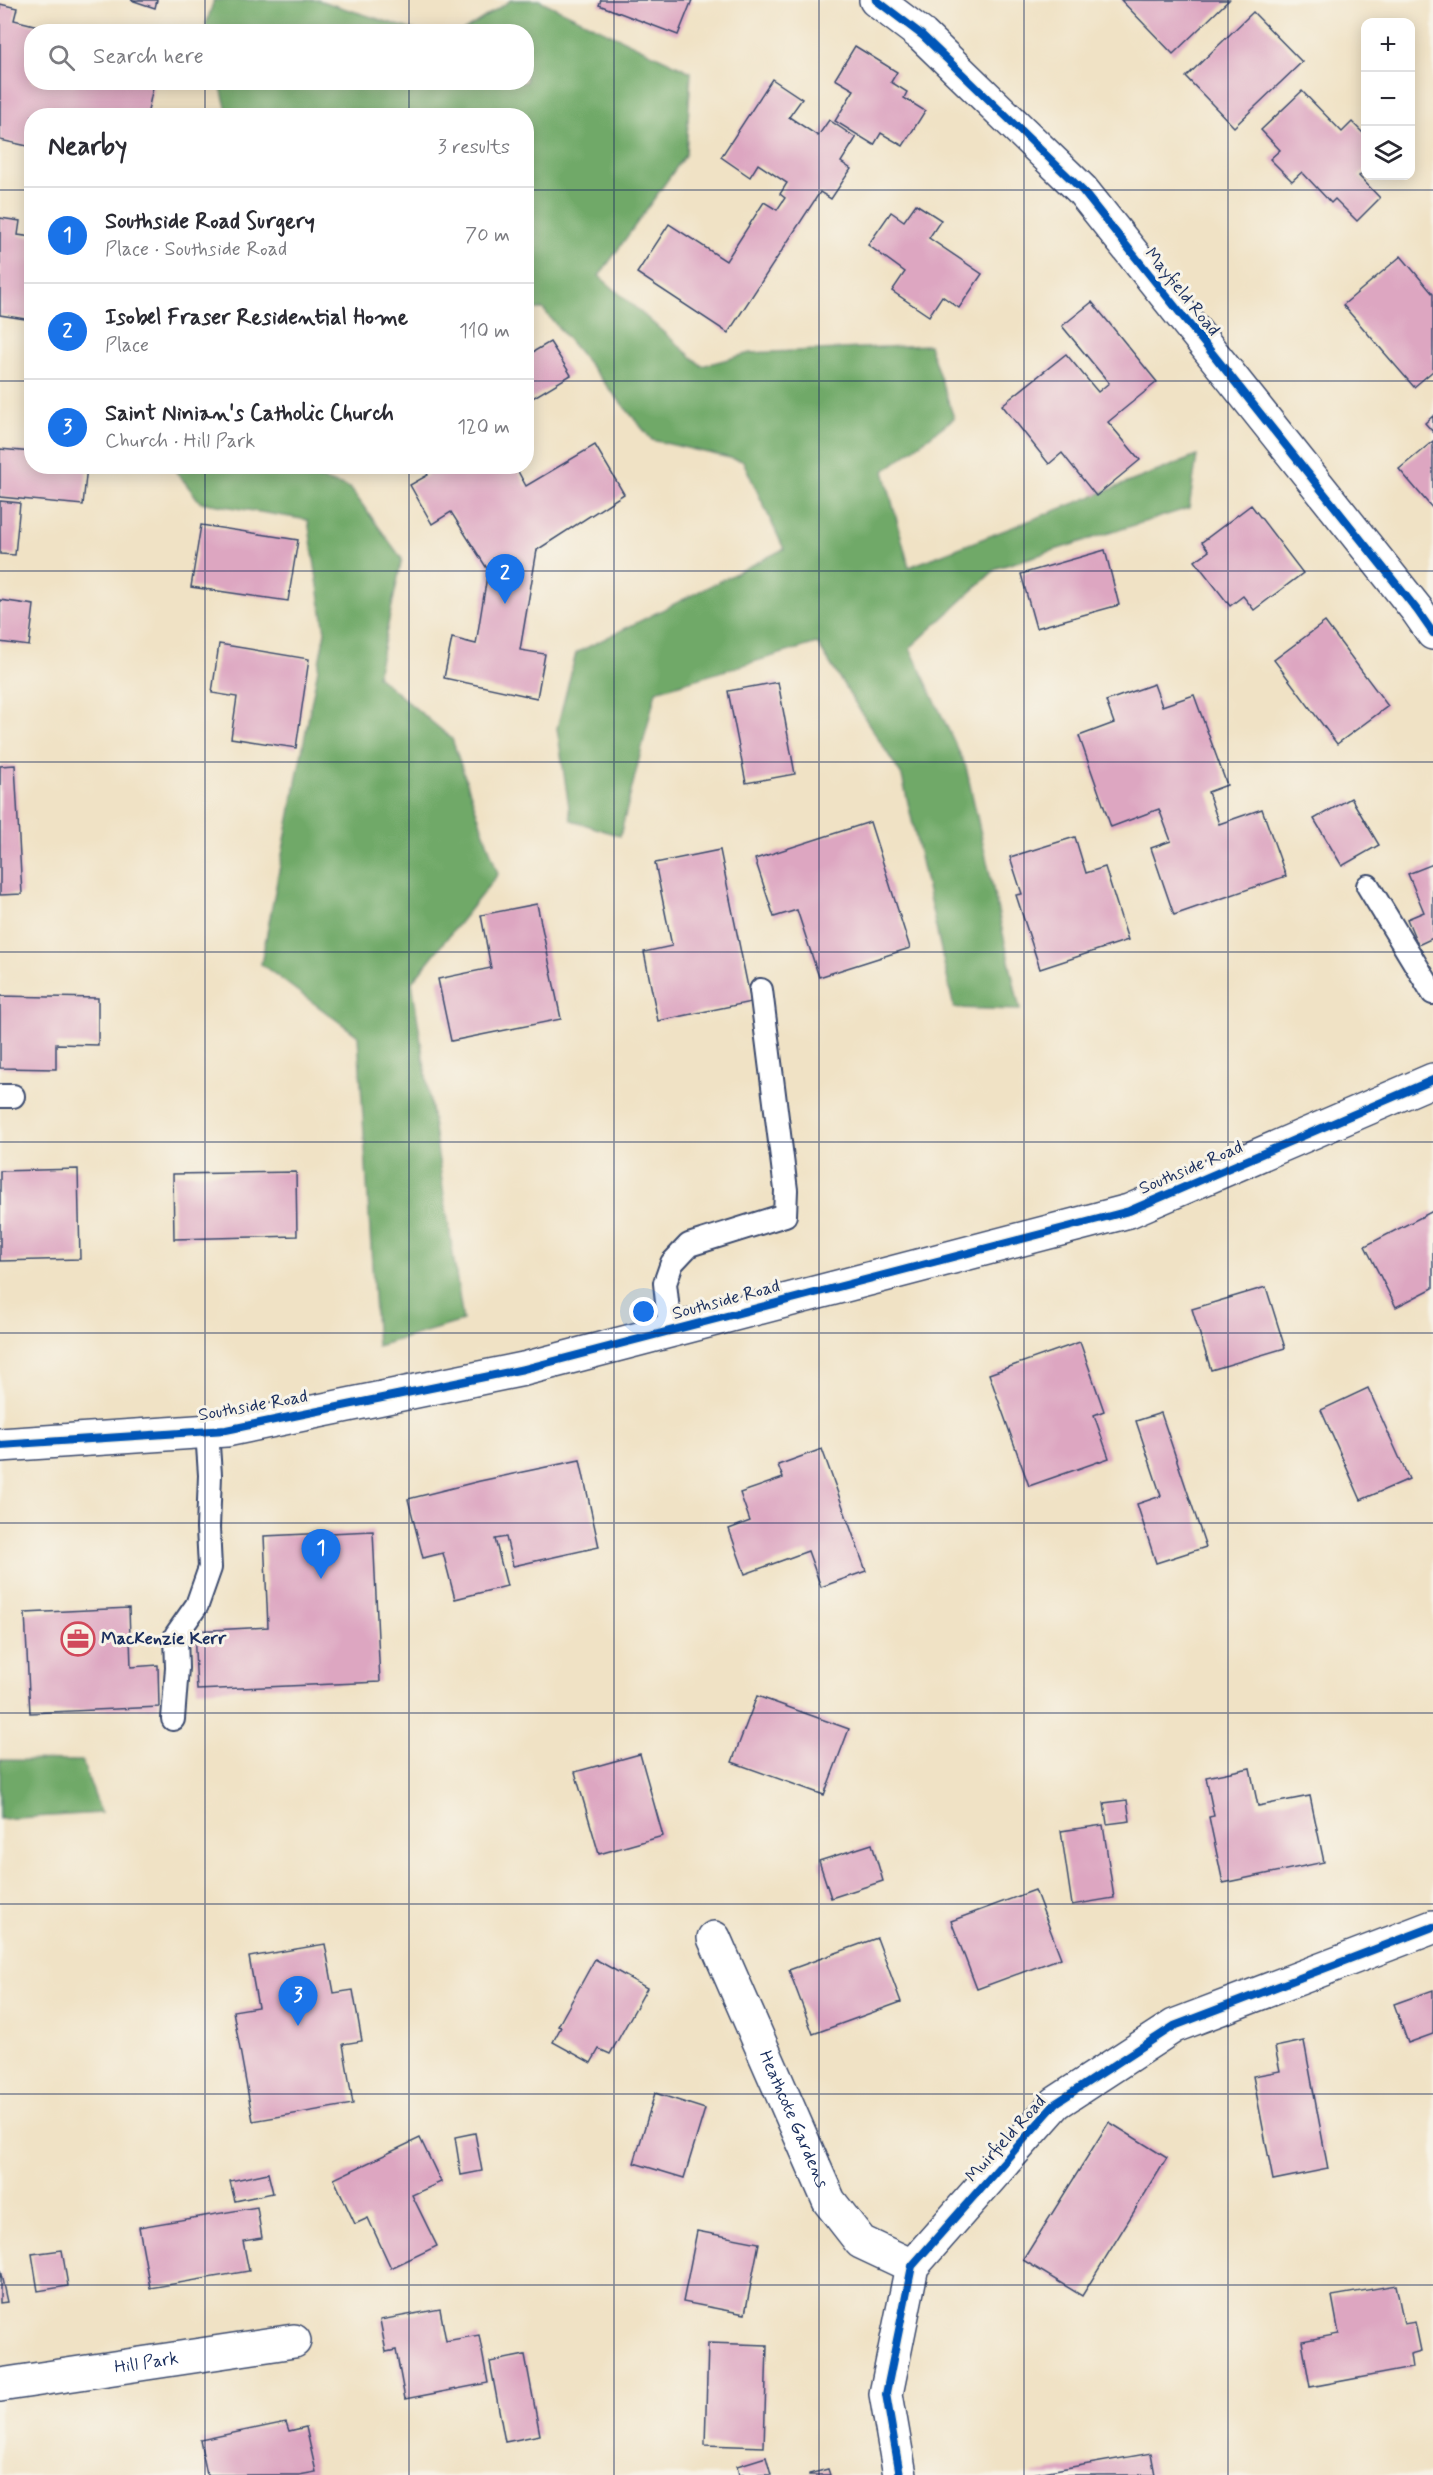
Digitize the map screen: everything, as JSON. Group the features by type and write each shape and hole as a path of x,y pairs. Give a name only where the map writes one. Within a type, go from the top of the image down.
{"street":[{"name":"Mayfield Road","path":"876,0 922,35 1082,190 1433,633"},
{"name":"Southside Road","path":"0,1445 238,1427 524,1368 1129,1211 1433,1080"},
{"name":"Muirfield Road","path":"900,2475 886,2394 912,2266 1056,2103 1174,2026 1433,1927"},
{"name":"Heathcote Gardens","path":"714,1938 829,2201 861,2242 912,2266"},
{"name":"Hill Park","path":"0,2385 294,2341"}],"lane":[{"path":"1368,886 1433,993"},
{"path":"670,1330 664,1282 672,1263 689,1245 785,1215 786,1190 760,990"},
{"path":"173,1719 177,1668 176,1635 196,1605 210,1568 208,1528 210,1476 207,1431"}],"green space":[{"path":"214,0 318,0 394,24 206,24"},
{"path":"511,0 539,0 691,72 686,154 599,276 702,366 750,353 929,345 954,418 884,471 909,567 1197,456 1189,508 997,568 910,648 966,767 1020,1010 954,1008 902,776 817,643 656,691 620,836 571,820 557,728 576,653 784,549 743,461 652,440 543,309 534,309 534,108 226,108 222,90 534,90 534,24 474,24"},
{"path":"178,474 303,474 350,488 402,559 377,676 452,739 498,874 412,982 463,1321 377,1346 358,1036 261,964 325,632 308,520 200,502"},
{"path":"0,1760 82,1761 101,1813 0,1819"}],"building":[{"path":"131,0 157,0 155,8"},
{"path":"601,0 692,0 678,35 599,5"},
{"path":"1121,0 1229,0 1173,54"},
{"path":"0,4 17,8 14,20 30,24 24,24 24,90 152,90 149,108 24,108 24,145 0,140"},
{"path":"1253,12 1302,62 1234,127 1186,77"},
{"path":"855,46 897,72 891,82 907,92 904,98 925,111 903,146 881,133 874,145 835,121 854,90 835,79"},
{"path":"772,79 802,99 789,117 818,136 829,120 856,138 841,162 851,169 831,199 820,192 728,333 637,273 669,224 726,261 764,202 777,210 785,198 780,194 787,183 758,164 750,177 721,157"},
{"path":"1302,91 1342,132 1352,122 1361,131 1361,174 1359,176 1380,198 1357,221 1335,199 1331,203 1302,172 1292,181 1270,159 1280,150 1261,130"},
{"path":"916,204 941,220 929,238 982,274 959,308 942,296 929,316 892,291 905,272 868,245 891,212 904,221"},
{"path":"0,218 20,221 18,235 24,236 24,319 0,315"},
{"path":"1401,256 1433,294 1433,371 1414,387 1343,305"},
{"path":"1092,302 1157,382 1108,422 1140,460 1096,496 1062,453 1049,464 1002,405 1066,354 1098,392 1109,383 1062,326"},
{"path":"550,342 571,375 534,397 534,351"},
{"path":"1433,416 1433,432 1425,423"},
{"path":"1433,441 1433,509 1399,469"},
{"path":"595,445 624,494 537,550 520,650 545,654 537,698 444,678 452,638 476,644 488,570 451,512 432,524 410,485 427,474 519,474 526,486"},
{"path":"0,449 24,451 24,474 86,474 83,505 0,497"},
{"path":"0,501 20,503 15,555 0,554"},
{"path":"1251,505 1303,573 1254,610 1243,596 1230,606 1195,561 1209,551 1202,542"},
{"path":"201,525 298,540 288,601 191,587"},
{"path":"1105,550 1119,605 1036,628 1021,574"},
{"path":"0,600 34,605 29,646 0,642"},
{"path":"1325,622 1388,706 1337,744 1274,660"},
{"path":"219,644 309,659 296,748 231,738 237,697 212,693"},
{"path":"778,682 795,774 746,783 728,691"},
{"path":"1154,684 1162,706 1194,695 1227,785 1208,792 1219,824 1262,809 1286,876 1174,915 1151,848 1171,841 1159,809 1111,827 1079,736 1114,723 1106,701"},
{"path":"15,765 22,894 0,895 0,766"},
{"path":"1351,798 1379,845 1342,866 1314,819"},
{"path":"870,822 910,948 819,977 797,910 774,917 755,859"},
{"path":"1075,837 1086,873 1105,867 1128,940 1040,969 1016,895 1022,894 1010,857"},
{"path":"720,850 751,1002 658,1021 644,952 672,946 655,863"},
{"path":"1433,864 1433,938 1418,945 1407,919 1424,912 1408,874"},
{"path":"537,904 561,1019 451,1041 438,979 491,968 481,915"},
{"path":"0,996 98,998 98,1045 56,1044 56,1069 0,1068"},
{"path":"78,1169 80,1259 0,1261 0,1171"},
{"path":"296,1172 297,1236 174,1239 173,1174"},
{"path":"1433,1211 1433,1288 1396,1307 1365,1246"},
{"path":"1266,1287 1285,1348 1211,1370 1192,1309"},
{"path":"1080,1342 1104,1411 1094,1415 1109,1458 1029,1486 989,1374"},
{"path":"1368,1388 1409,1479 1361,1500 1321,1410"},
{"path":"1161,1413 1206,1547 1156,1563 1137,1504 1161,1496 1136,1421"},
{"path":"822,1449 866,1571 821,1587 808,1551 745,1574 729,1529 750,1521 740,1493 783,1478 778,1465"},
{"path":"580,1460 599,1547 513,1566 506,1537 495,1539 507,1586 455,1599 443,1553 423,1558 408,1499"},
{"path":"373,1531 380,1682 197,1690 194,1631 268,1627 264,1536"},
{"name":"MacKenzie Kerr","path":"129,1608 131,1667 158,1665 159,1707 30,1713 25,1613"},
{"path":"757,1696 849,1729 824,1795 732,1762"},
{"path":"640,1754 663,1836 599,1854 575,1772"},
{"path":"1250,1768 1258,1806 1310,1796 1324,1862 1223,1883 1209,1817 1214,1816 1206,1777"},
{"path":"1127,1800 1130,1821 1107,1824 1104,1803"},
{"path":"1103,1825 1114,1898 1072,1905 1061,1831"},
{"path":"872,1844 883,1881 831,1898 819,1861"},
{"path":"1035,1890 1061,1958 977,1989 951,1921"},
{"path":"877,1938 901,2002 813,2034 789,1970"},
{"path":"325,1944 334,1993 353,1990 362,2041 343,2044 353,2104 253,2121 233,2011 258,2007 249,1957"},
{"path":"595,1959 647,1988 610,2054 599,2049 591,2063 553,2042 561,2027 558,2026"},
{"path":"1433,1990 1433,2034 1408,2043 1394,2004"},
{"path":"1304,2041 1328,2169 1273,2180 1253,2076 1280,2071 1275,2047"},
{"path":"655,2093 705,2109 684,2178 634,2163"},
{"path":"1109,2122 1167,2158 1082,2296 1023,2260"},
{"path":"475,2133 482,2171 461,2175 455,2137"},
{"path":"420,2138 441,2182 412,2195 437,2246 391,2268 368,2218 355,2224 334,2179"},
{"path":"268,2173 273,2193 235,2201 230,2181"},
{"path":"257,2207 262,2238 243,2241 249,2271 150,2288 139,2227"},
{"path":"697,2231 759,2243 745,2314 683,2302"},
{"path":"62,2250 68,2286 38,2291 32,2254"},
{"path":"0,2270 7,2302 0,2303"},
{"path":"1396,2285 1404,2324 1415,2322 1421,2351 1410,2354 1412,2368 1310,2387 1302,2341 1339,2334 1332,2296"},
{"path":"440,2309 446,2341 479,2335 488,2383 405,2399 396,2350 386,2352 380,2320"},
{"path":"708,2343 767,2345 764,2447 705,2445"},
{"path":"525,2355 540,2435 505,2442 490,2362"},
{"path":"286,2422 289,2431 306,2427 316,2472 299,2475 207,2475 200,2440"},
{"path":"1151,2453 1155,2475 1032,2475 1032,2474"},
{"path":"766,2457 771,2475 739,2475 737,2466"},
{"path":"828,2469 830,2475 809,2475 809,2474"}],"cycle path":[{"path":"876,0 922,35 1082,190 1433,633"},
{"path":"0,1445 226,1430 524,1369 1129,1211 1433,1080"},
{"path":"900,2475 886,2394 912,2266 1056,2103 1174,2026 1433,1927"}],"place":[{"name":"Isobel Fraser Residential Home","path":"505,604"},
{"name":"Southside Road Surgery","path":"321,1579"},
{"name":"MacKenzie Kerr","path":"78,1639"},
{"name":"Saint Ninian's Catholic Church","path":"298,2026"}]}
